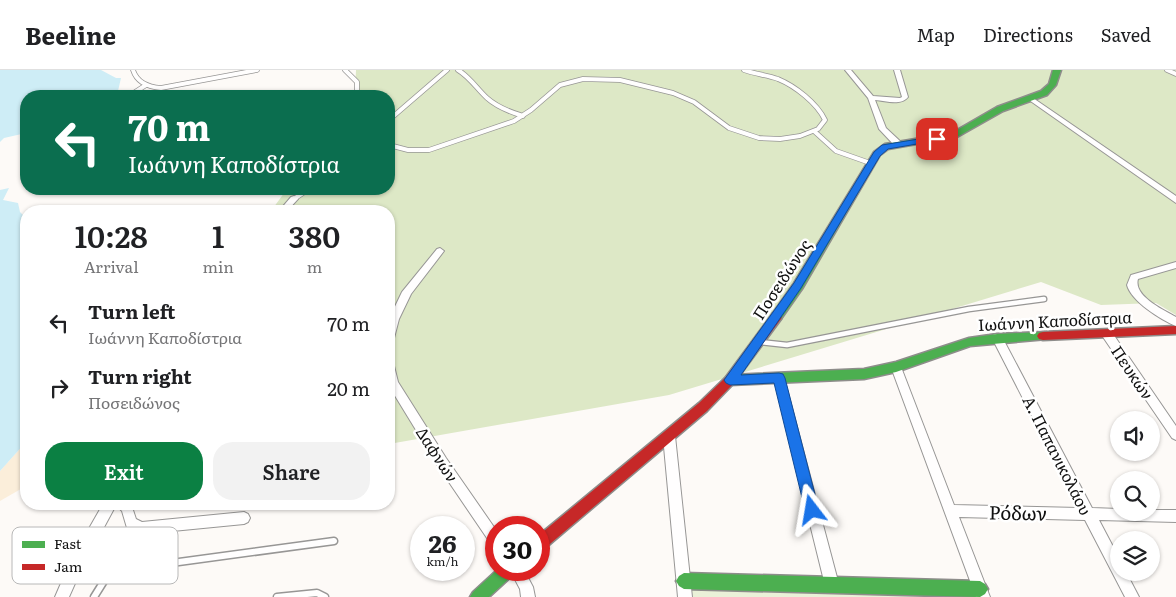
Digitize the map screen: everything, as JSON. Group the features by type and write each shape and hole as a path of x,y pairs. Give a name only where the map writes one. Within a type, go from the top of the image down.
{"street":[{"path":"848,70 871,98 883,129 898,144"},
{"path":"871,98 902,100 905,96 897,70"},
{"name":"Ποσειδώνος","path":"550,535 703,407 730,380 760,342 824,244 870,163 885,147 954,134 1000,109 1044,93 1052,85 1054,71"},
{"path":"1031,99 1176,200"},
{"path":"288,205 294,199"},
{"path":"395,317 407,292 440,251"},
{"path":"1176,265 1134,277 1131,283 1132,290 1141,299 1176,322"},
{"name":"Ιωάννη Καποδίστρια","path":"730,380 864,374 896,367 969,342 997,338 1176,330"},
{"name":"Πευκών","path":"1107,334 1176,435"},
{"name":"Α. Παπανικολάου","path":"997,338 1110,555"},
{"path":"684,581 832,585 982,593 896,367"},
{"path":"779,378 832,585"},
{"name":"Δαφνών","path":"395,388 442,462 485,524"},
{"path":"669,436 685,597"},
{"path":"97,527 107,510"},
{"path":"127,510 129,522 138,527"},
{"name":"Ρόδων","path":"951,511 1176,516"},
{"path":"152,527 244,518"},
{"path":"478,597 496,581"},
{"path":"523,581 528,597"},
{"name":"Α. Παπανικολάου","path":"1124,581 1132,597"},
{"path":"62,597 68,584"}],"lane":[{"path":"133,70 136,78 146,85 170,87 257,70"},
{"path":"227,70 231,74"},
{"path":"345,70 357,82 357,90"},
{"path":"395,115 447,70"},
{"path":"458,70 489,99 523,116"},
{"path":"395,147 408,150 429,150 514,122 550,90 571,81 592,78 628,82 681,96 697,103 720,123 740,133 771,140 783,140 814,131 823,125 825,120 820,111 782,81 744,70"},
{"path":"1167,70 1176,74"},
{"path":"138,90 146,85"},
{"path":"814,131 836,151 870,163"},
{"path":"294,199 298,195"},
{"path":"294,199 300,195"},
{"path":"760,342 787,345 969,309 1044,299"},
{"path":"178,562 334,541"},
{"path":"94,597 102,584"},
{"path":"277,597 317,593 325,597"}],"green space":[{"path":"356,70 1176,70 1176,315 1156,303 1101,305 1041,282 669,395 395,443 395,205 275,205 283,195 395,195 395,90 355,90"},
{"path":"685,587 977,597 685,597"}],"sand":[{"path":"20,449 20,489 0,501 0,471"}],"water":[{"path":"0,70 101,70 116,78 121,78 118,90 20,90 20,134 4,138 0,142"},
{"path":"9,188 3,200 18,203 20,212 20,449 0,471 0,190"}],"traffic: fast":[{"path":"777,316 798,286 877,154 885,147 954,135 1000,109 1044,93 1052,85 1057,70"},
{"path":"730,380 864,374 896,367 969,342 997,338 1043,336"},
{"path":"478,597 496,581"},
{"path":"684,581 980,589"}],"traffic: jam":[{"path":"550,535 703,407 730,380 777,316"},
{"path":"1043,336 1176,330"}],"route":[{"path":"812,510 779,378 730,380 760,342 798,286 877,154 885,147 937,139"}]}
